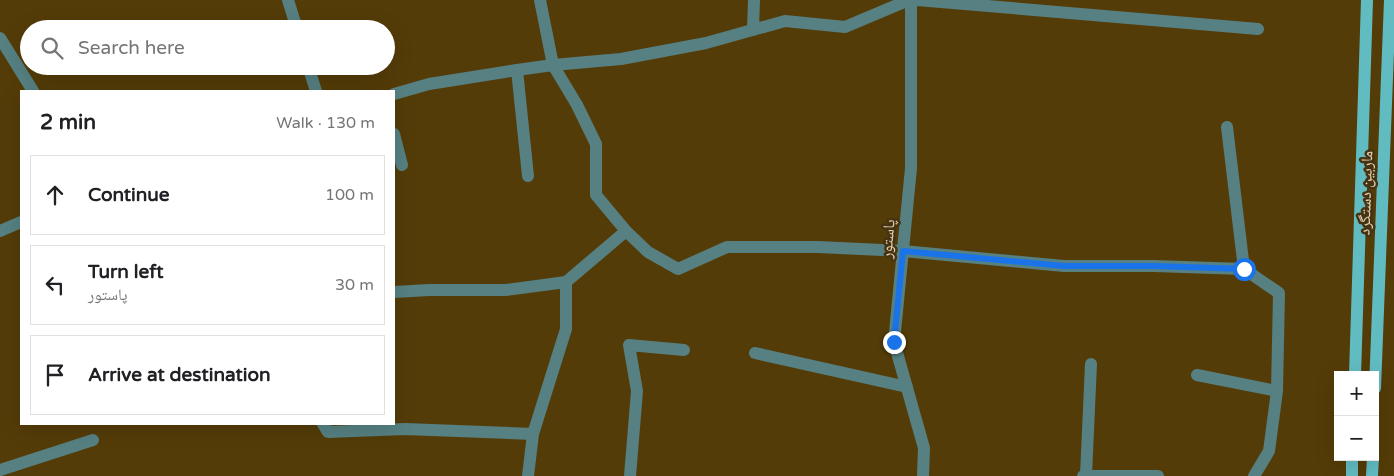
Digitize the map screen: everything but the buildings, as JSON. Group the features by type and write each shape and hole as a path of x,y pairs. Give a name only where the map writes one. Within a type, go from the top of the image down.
{"main road":[{"name":"ماربین دستگرد","path":"1355,371 1367,0"},
{"name":"ماربین دستگرد","path":"1376,371 1390,0"},
{"path":"1352,461 1352,476"},
{"path":"1372,476 1373,461"}],"street":[{"path":"288,0 294,20"},
{"path":"540,0 553,65 577,105 596,144 596,195 626,231 648,252 678,269 727,247 818,247 903,251 1064,266 1244,269 1279,293 1277,391 1269,451 1254,476"},
{"path":"753,30 754,0"},
{"path":"395,94 430,84 517,70 621,59 706,43 785,21 845,26 910,0"},
{"name":"پاستور","path":"910,0 911,168 894,342 924,448 923,476"},
{"path":"917,0 1258,29"},
{"path":"0,38 20,70"},
{"path":"517,70 528,176"},
{"path":"23,75 32,90"},
{"path":"311,75 316,90"},
{"path":"1228,127 1244,269"},
{"path":"395,138 402,165"},
{"path":"0,231 20,222"},
{"path":"395,292 506,290 566,282 626,231"},
{"path":"528,476 533,434 566,328 566,282"},
{"path":"630,476 637,391 629,345 684,350"},
{"path":"755,353 907,386"},
{"path":"1091,364 1084,476 1158,476"},
{"path":"1197,374 1277,391"},
{"path":"324,425 328,432 405,429 533,434"},
{"path":"0,470 93,440"}],"route":[{"path":"894,342 903,251 1064,266 1244,269"}]}
